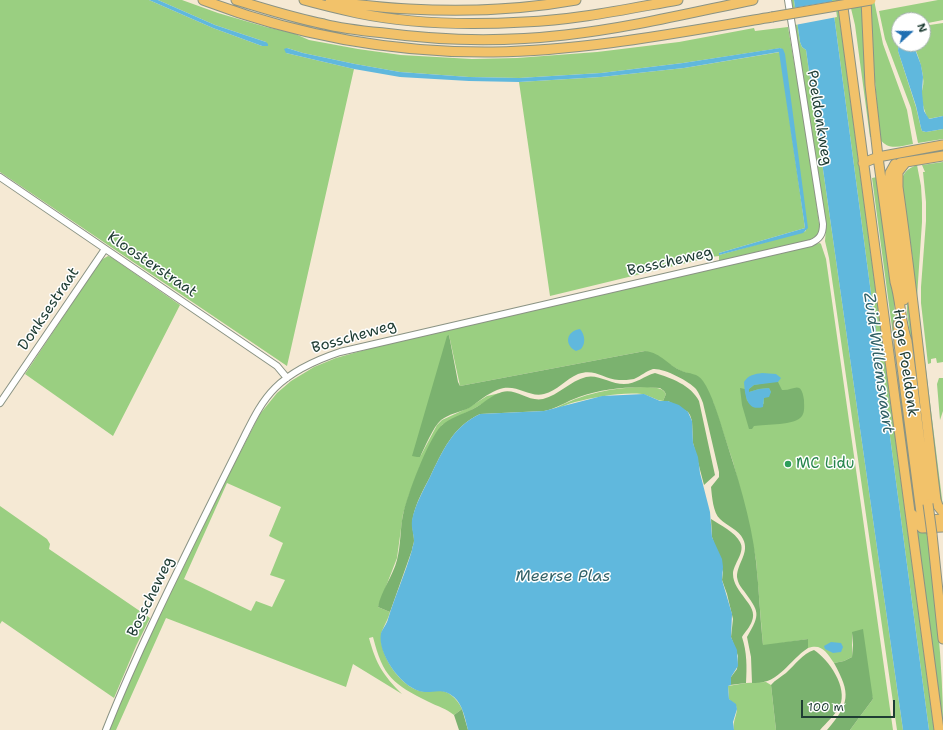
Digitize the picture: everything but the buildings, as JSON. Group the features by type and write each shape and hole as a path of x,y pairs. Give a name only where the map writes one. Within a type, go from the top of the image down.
{"highway":[{"path":"203,0 265,21 356,42 404,48 469,52 530,50 575,46 668,34 871,0"},
{"path":"236,0 297,18 340,27 406,36 471,40 528,38 580,33 652,21 753,0"},
{"path":"304,0 358,13 384,17 436,22 501,23 562,19 678,0"},
{"path":"311,0 408,9 473,10 529,6 576,0"},
{"name":"Hoge Poeldonk","path":"842,0 939,730"},
{"name":"Hoge Poeldonk","path":"866,0 870,85 879,167 895,282 907,341 932,534 943,640"},
{"path":"863,163 878,157 943,145"},
{"path":"863,163 879,167 943,156"},
{"path":"906,162 898,172 898,187 911,276 916,338 936,500 938,506 943,512"},
{"path":"895,164 890,173 889,182 904,293 907,341"},
{"path":"895,282 899,344 920,510 926,520 943,519"},
{"path":"910,510 917,523 922,528 943,527"}],"street":[{"name":"Poeldonkweg","path":"788,0 823,224 822,234 819,238"},
{"name":"Kloosterstraat","path":"0,177 277,366 287,378"},
{"name":"Bosscheweg","path":"106,730 135,662 258,408 274,388 302,367 320,358 340,352 811,243 819,238"},
{"name":"Donksestraat","path":"0,403 105,249"}],"green space":[{"path":"0,0 149,0 213,28 262,46 266,42 215,25 158,0 182,0 218,13 293,33 309,40 401,55 472,59 517,58 597,52 679,42 754,28 755,31 788,27 808,144 820,230 817,236 810,240 719,262 719,256 711,257 550,296 519,82 601,77 684,68 780,52 805,228 719,253 719,255 806,231 781,48 683,63 601,73 519,78 469,77 400,72 303,53 287,48 286,53 354,69 287,366 0,172"},
{"path":"790,0 794,0 800,42 802,47 806,50 903,730 897,730 829,258 825,241 825,221"},
{"path":"832,0 837,0 934,730 929,730"},
{"path":"849,0 861,0 873,137 870,137 855,25"},
{"path":"868,0 874,0 883,44 907,110 913,144 895,147 883,143 880,139"},
{"path":"943,0 943,20 931,22 931,12 891,12 891,52 898,52 922,131 926,132 943,129 943,139 918,143 911,108 885,39 879,11"},
{"path":"943,23 943,116 928,119 922,98 922,69 916,52 931,52 931,25"},
{"path":"943,162 943,362 937,363 936,358 931,359 931,363 928,364 921,303 926,221 923,172 925,172 922,165"},
{"path":"917,165 921,186 922,222 917,297 943,507 939,497 913,278 913,261 902,183 906,172 910,168"},
{"path":"877,177 894,295 896,341 916,507 872,178"},
{"path":"896,195 915,355 913,355 907,313 907,297"},
{"path":"820,243 826,259 893,730 850,730 873,699 852,632 852,657 844,661 834,663 821,648 808,648 808,639 763,646 756,560 747,516 733,462 713,402 687,373 645,351 460,386 449,335 420,457 437,425 442,420 468,408 487,396 500,393 442,425 420,466 409,495 403,514 397,558 378,607 390,612 381,635 382,643 388,661 399,677 405,683 420,691 440,690 452,695 458,701 462,709 454,715 406,690 398,684 391,678 381,662 373,637 369,638 374,655 381,669 402,694 353,664 346,687 166,618 116,730 109,730 149,637 260,414 277,393 291,381 314,367 336,358 404,339","holes":["227,483 281,507 269,536 283,543 270,575 285,580 272,607 256,601 251,611 184,579"]},
{"path":"108,256 180,305 113,436 25,374 101,260"},
{"path":"449,335 460,386 645,351 656,354 677,368 701,378 718,414 739,481 751,529 756,561 763,645 808,639 808,648 776,676 761,683 752,683 751,657 747,637 755,623 756,613 753,604 739,584 737,577 745,544 741,536 720,519 714,509 711,487 719,477 719,472 703,403 698,392 693,386 670,373 653,369 634,379 626,380 613,379 594,373 584,372 574,376 549,392 538,395 516,389 504,388 490,394 469,408 441,420 432,432 420,457 412,456 447,336"},
{"path":"655,373 686,386 699,401 715,475 704,485 693,443 692,421 690,415 688,412 668,401 663,401 666,394 660,388 639,387 609,390 579,397 553,409 544,411 480,414 462,425 449,441 439,458 416,507 412,520 414,543 390,612 378,607 397,560 403,515 413,482 430,443 444,423 473,409 494,395 502,392 512,392 532,399 543,399 586,377 591,376 619,384 628,384"},
{"path":"939,378 943,378 943,411 940,420 937,384"},
{"path":"778,382 782,390 799,388 803,394 804,400 803,414 793,422 754,426 752,429 749,429 742,405 740,388 745,389 747,401 764,404 764,398 771,392 769,388 749,392 749,389 754,385"},
{"path":"648,387 662,390 666,394 663,401 642,394 617,394 575,402 552,410 575,399 598,392 623,388"},
{"path":"0,506 47,539 50,544 49,549 150,618 136,646 114,698 2,621 0,624"},
{"path":"711,519 735,535 741,546 740,554 733,574 734,581 749,604 753,615 749,627 742,637 745,648 746,683 730,685 731,677 737,669 738,656 731,637 733,619 722,580 723,572 712,537"},
{"path":"927,531 936,604 940,653 943,727 917,532"},
{"path":"863,629 873,699 850,730 827,730 835,721 844,705 846,698 840,674 834,663 844,661 852,657 852,632"},
{"path":"814,650 826,660 836,675 841,691 842,699 840,706 820,730 776,730 771,685 803,657"},
{"path":"766,682 771,685 776,730 734,730 737,709 729,699 728,686"},
{"path":"462,709 468,730 459,730 454,715"}],"water":[{"path":"149,0 158,0 215,25 266,42 268,46 262,46 213,28"},
{"name":"Zuid-Willemsvaart","path":"794,0 832,0 929,730 903,730 806,50 802,47 800,42"},
{"path":"287,48 303,53 400,72 469,77 519,78 601,73 683,63 780,48 783,49 785,54 808,228 803,233 719,255 719,253 805,228 779,52 684,68 601,77 519,82 400,77 354,69 286,53 284,49"},
{"path":"898,52 916,52 921,65 923,77 922,92 924,111 929,119 943,116 943,129 926,132 922,131 916,106"},
{"path":"580,329 584,336 584,342 583,347 576,351 568,342 568,338 572,332"},
{"path":"754,374 776,374 781,378 778,382 754,385 749,389 749,392 769,388 771,392 769,397 764,398 763,407 757,408 750,404 746,397 744,382"},
{"name":"Meerse Plas","path":"644,394 660,401 668,401 679,405 688,412 692,421 693,443 698,457 700,473 710,512 712,537 722,559 722,580 732,614 731,637 737,650 738,666 731,677 731,685 728,686 729,699 736,704 737,709 733,722 734,730 468,730 462,708 457,700 449,694 440,691 419,691 404,682 386,659 381,641 381,633 387,621 412,550 414,541 412,520 415,509 439,458 449,441 462,425 480,414 544,411 602,396"},
{"path":"831,642 841,643 843,647 841,652 833,653 825,649 824,646"}],"pier":[{"path":"835,1 837,17 795,25 793,8"}],"place":[{"name":"MC Lidu","path":"788,464"}]}
